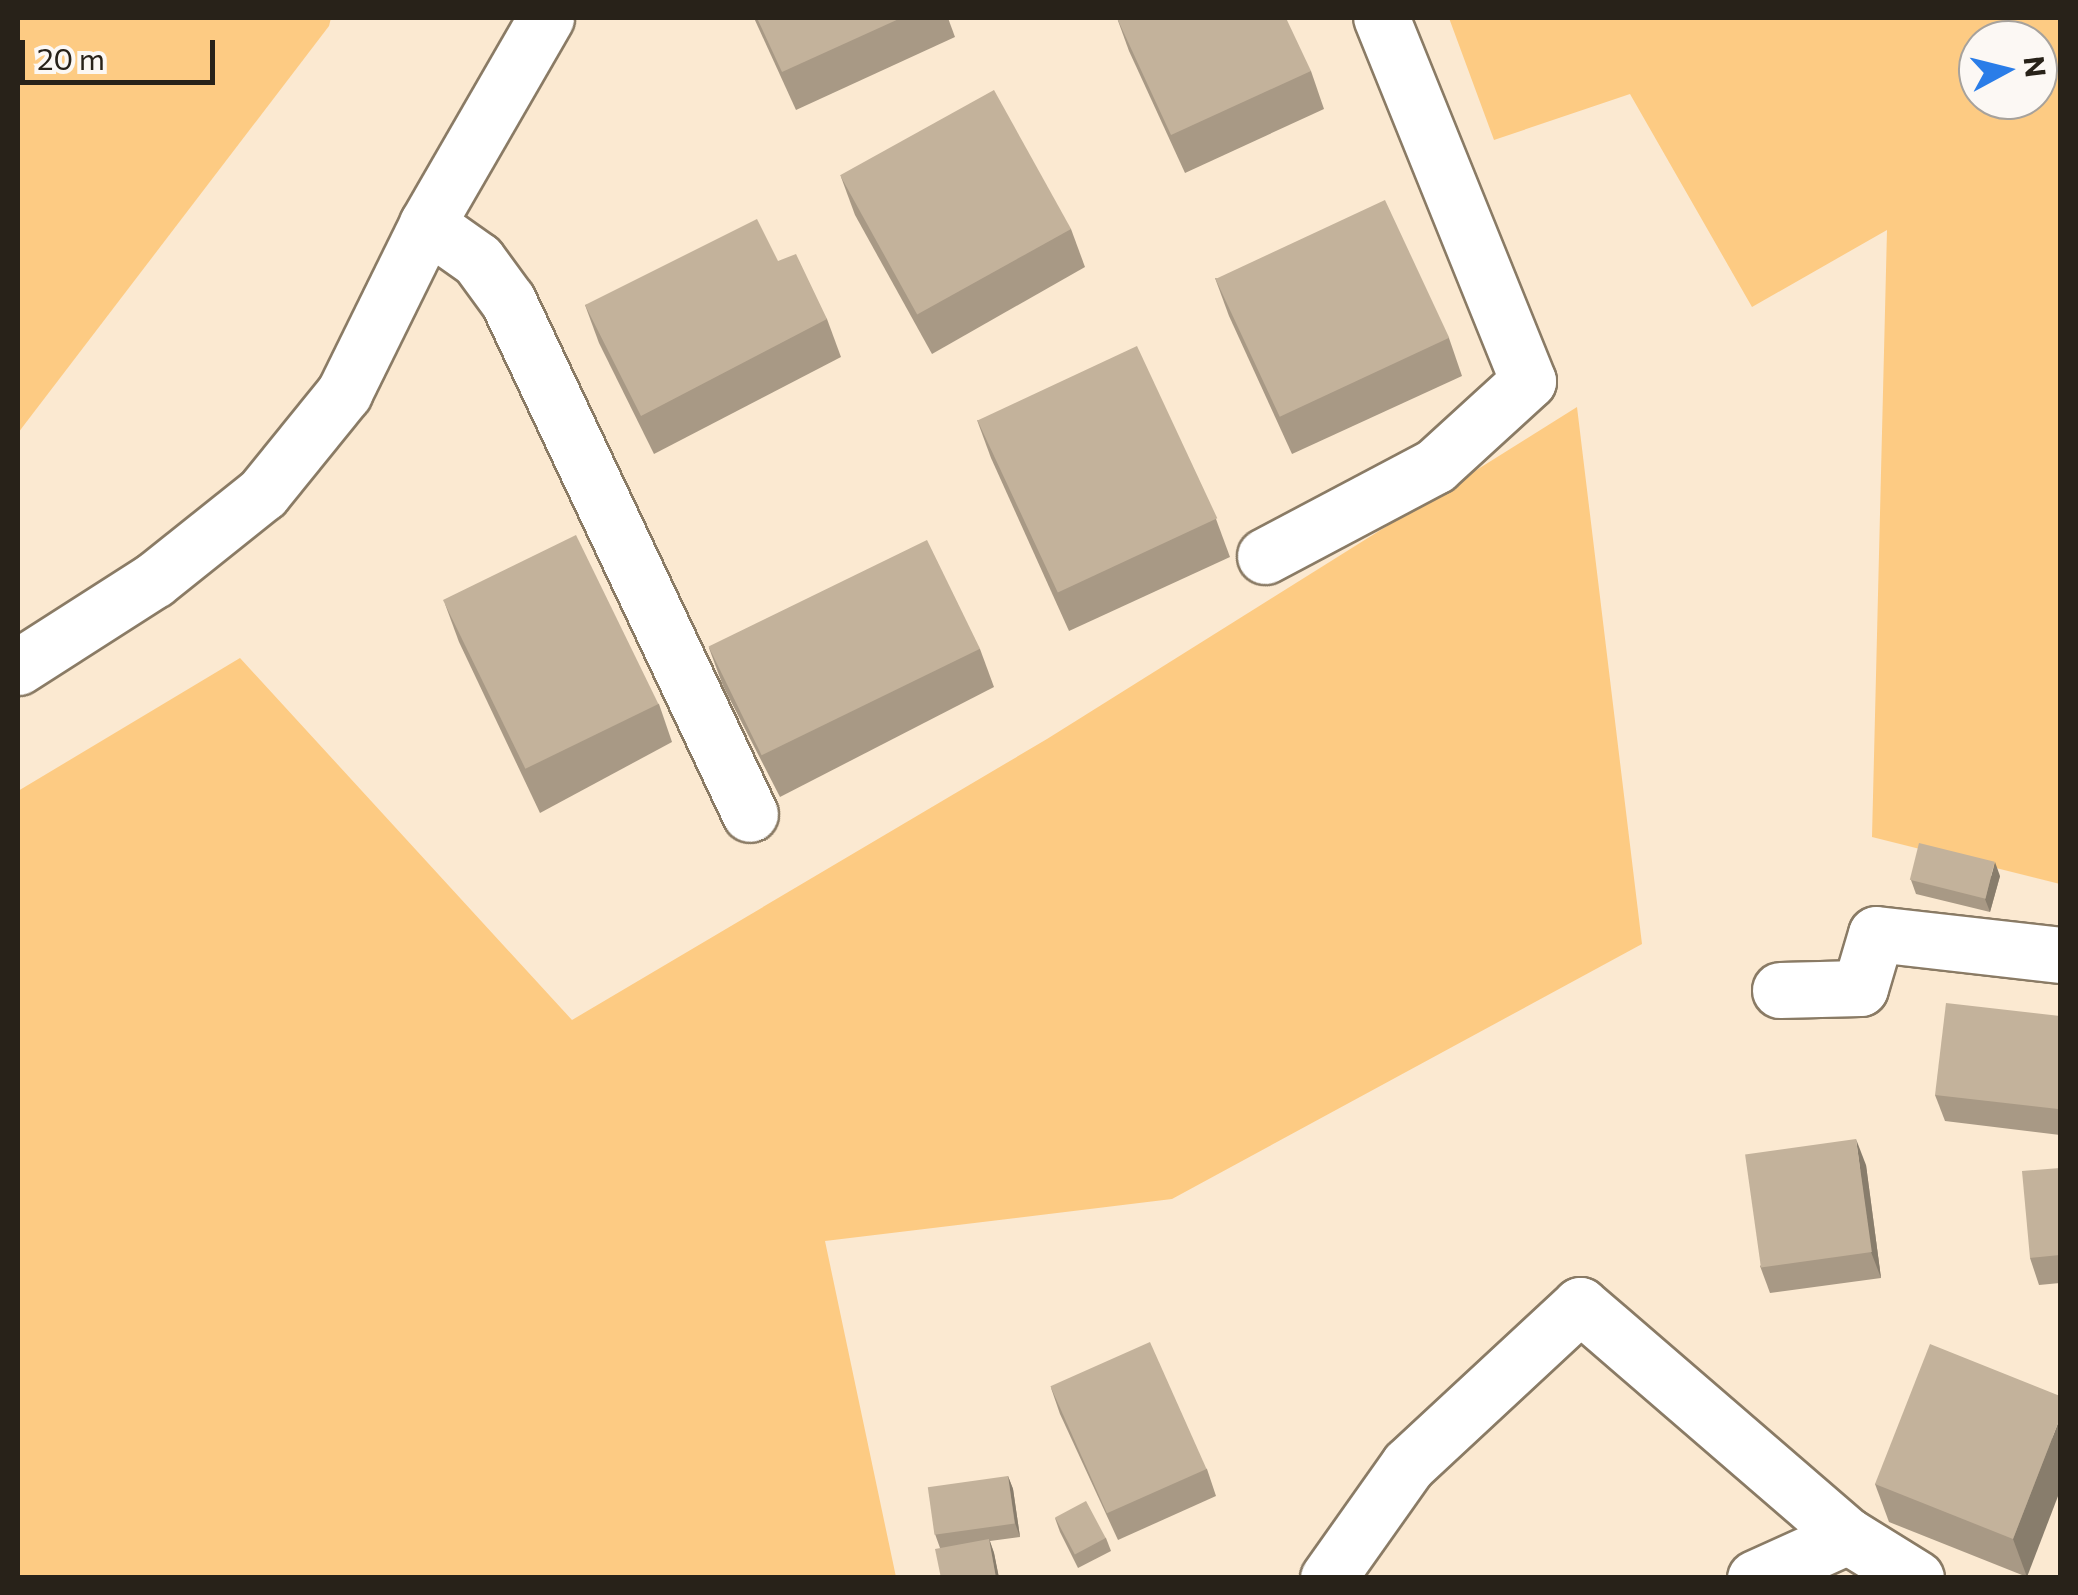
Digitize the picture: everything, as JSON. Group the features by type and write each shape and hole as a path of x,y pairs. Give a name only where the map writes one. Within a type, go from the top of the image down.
{"street":[{"path":"18,668 154,580 263,492 344,393 427,224 546,18"},
{"path":"1264,556 1436,466 1528,381 1381,18"},
{"path":"427,224 478,260 508,300 750,814"},
{"path":"1780,990 1860,988 1876,934 2060,956"},
{"path":"1328,1578 1408,1465 1580,1305 1848,1536 1916,1578"},
{"path":"1755,1578 1848,1536"}],"shaded area":[{"path":"18,18 331,18 329,26 18,433"},
{"path":"1449,18 2060,18 2060,884 1872,837 1887,230 1752,307 1630,94 1494,140"},
{"path":"1577,407 1642,944 1172,1199 825,1241 896,1577 18,1577 18,791 240,658 572,1020 1047,739"}],"building":[{"path":"757,18 901,18 782,72"},
{"path":"1117,18 1286,18 1311,71 1171,135"},
{"path":"994,90 1071,229 917,314 840,175"},
{"path":"1385,200 1449,338 1280,417 1216,279"},
{"path":"757,219 778,261 796,254 827,319 641,416 585,305"},
{"path":"1137,346 1217,518 1058,593 977,420"},
{"path":"576,535 658,704 525,769 443,600"},
{"path":"927,540 980,649 762,755 709,647"},
{"path":"1919,843 1995,862 1985,899 1910,880"},
{"path":"1946,1003 2060,1016 2058,1109 1935,1095"},
{"path":"1856,1139 1872,1252 1761,1267 1745,1155"},
{"path":"2060,1168 2060,1255 2030,1258 2022,1171"},
{"path":"1150,1342 1207,1469 1107,1513 1050,1386"},
{"path":"1930,1344 2060,1396 2060,1418 2013,1539 1875,1484"},
{"path":"1008,1476 1015,1524 934,1535 928,1487"},
{"path":"1086,1501 1106,1538 1075,1555 1055,1517"},
{"path":"989,1539 996,1578 941,1578 935,1549"}]}
